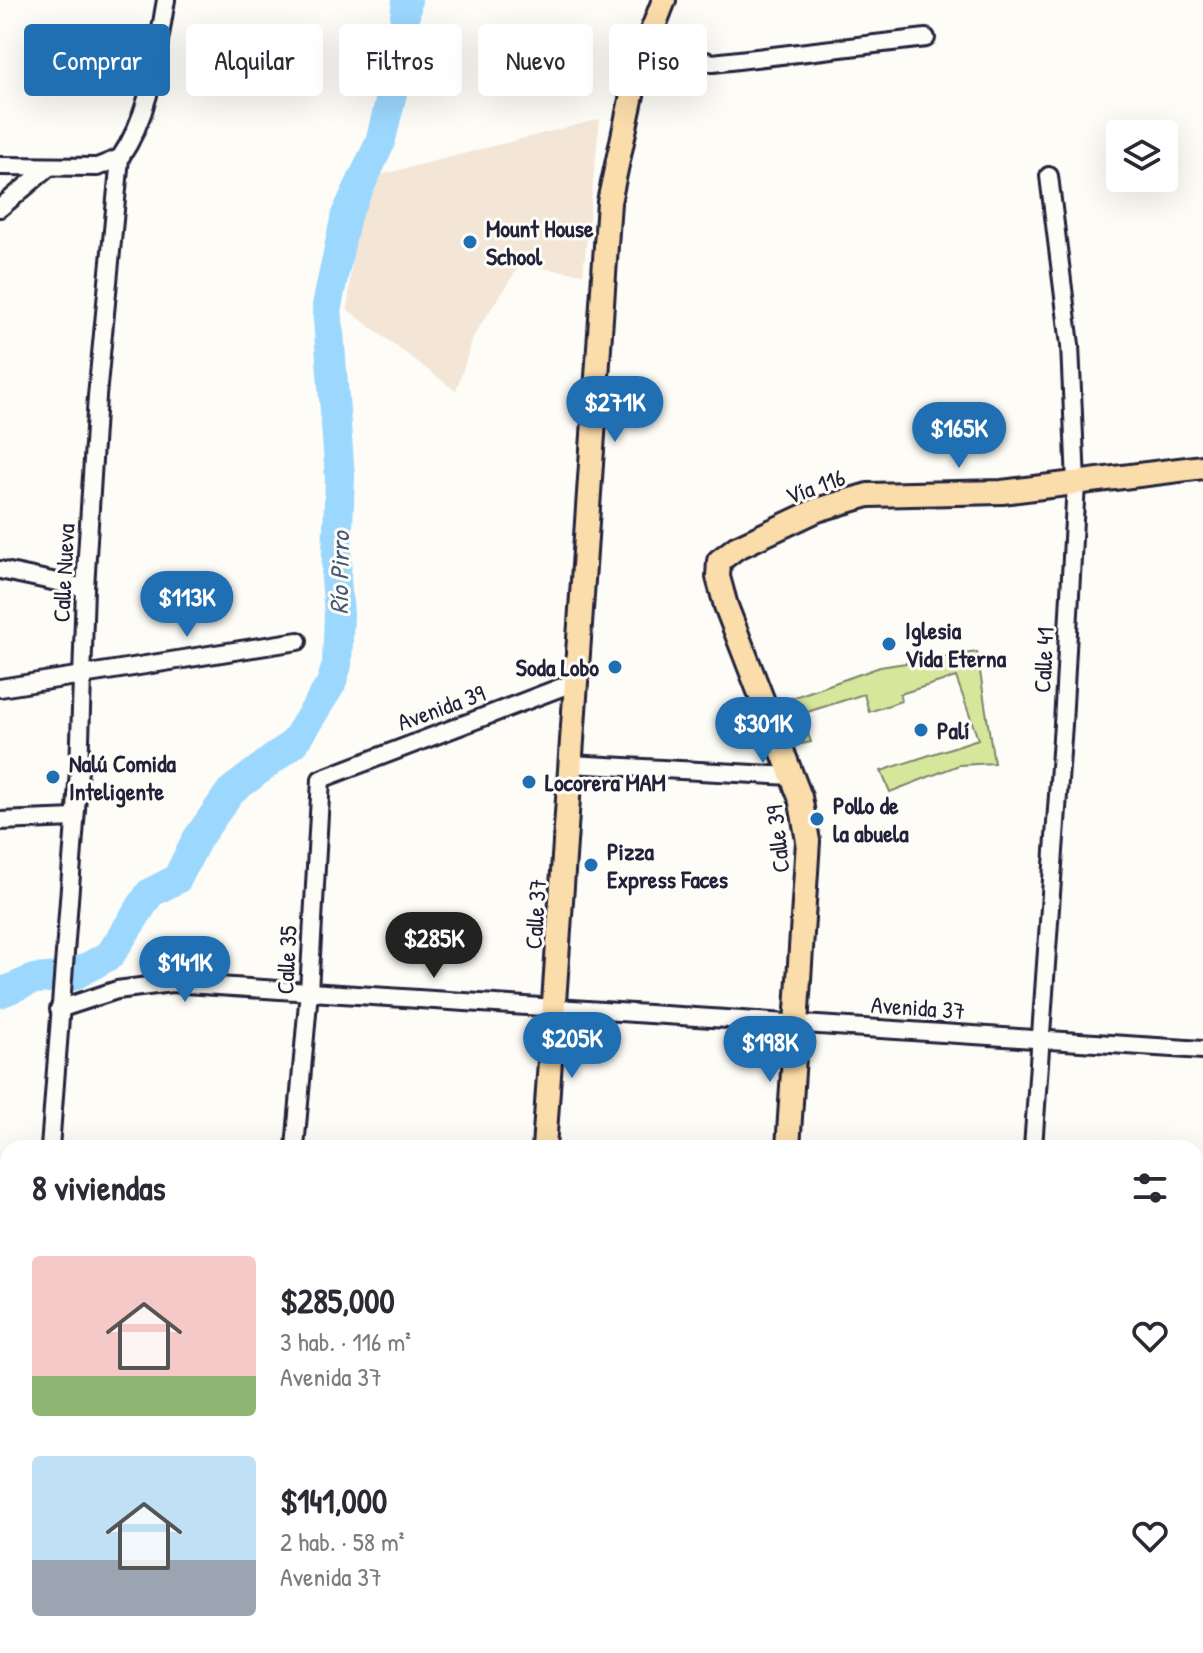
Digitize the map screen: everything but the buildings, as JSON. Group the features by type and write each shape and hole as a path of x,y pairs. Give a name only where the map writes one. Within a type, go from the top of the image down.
{"main road":[{"name":"Calle 37","path":"654,24 664,0"},
{"name":"Calle 37","path":"545,1140 609,202 630,96"},
{"name":"Vía 116","path":"736,548 817,510 868,495 1002,492 1203,467"},
{"name":"Calle 39","path":"736,548 719,561 718,577 726,606 792,776 805,815 808,841 799,1024 789,1140"}],"street":[{"path":"0,166 97,167 120,158 135,136 149,95 166,0"},
{"path":"707,61 926,38"},
{"name":"Calle Nueva","path":"51,1140 75,818 97,396 120,158"},
{"path":"0,208 49,167"},
{"name":"Calle 41","path":"1034,1140 1063,724 1076,483 1070,345 1049,176"},
{"path":"0,570 85,588"},
{"path":"0,688 298,641"},
{"name":"Avenida 39","path":"323,776 575,682"},
{"path":"570,764 792,776"},
{"name":"Calle 35","path":"296,1140 309,991 320,783 323,776"},
{"path":"0,821 75,818"},
{"name":"Avenida 37","path":"59,1009 117,990 148,984 309,991 1203,1050"}],"shaded area":[{"name":"Mount House School","path":"600,119 583,274 520,265 474,335 456,391 348,310 354,220 376,176"}],"green space":[{"path":"977,652 994,763 959,765 890,792 881,771 978,739 956,677 900,694 901,701 869,712 864,694 801,714 811,742 801,744 789,699 880,667"}],"waterway":[{"name":"Río Pirro","path":"0,993 34,979 72,976 110,955 150,893 177,879 197,839 230,792 294,743 331,684 337,665 340,477 327,306 346,215 380,143 399,64 407,0"}],"place":[{"name":"Mount House School","path":"470,242"},
{"name":"Iglesia Vida Eterna","path":"889,644"},
{"name":"Soda Lobo","path":"615,667"},
{"name":"Palí","path":"921,730"},
{"name":"Nalú Comida Inteligente","path":"53,777"},
{"name":"Locorera MAM","path":"529,782"},
{"name":"Pollo de la abuela","path":"817,819"},
{"name":"Pizza Express Faces","path":"591,865"}]}
